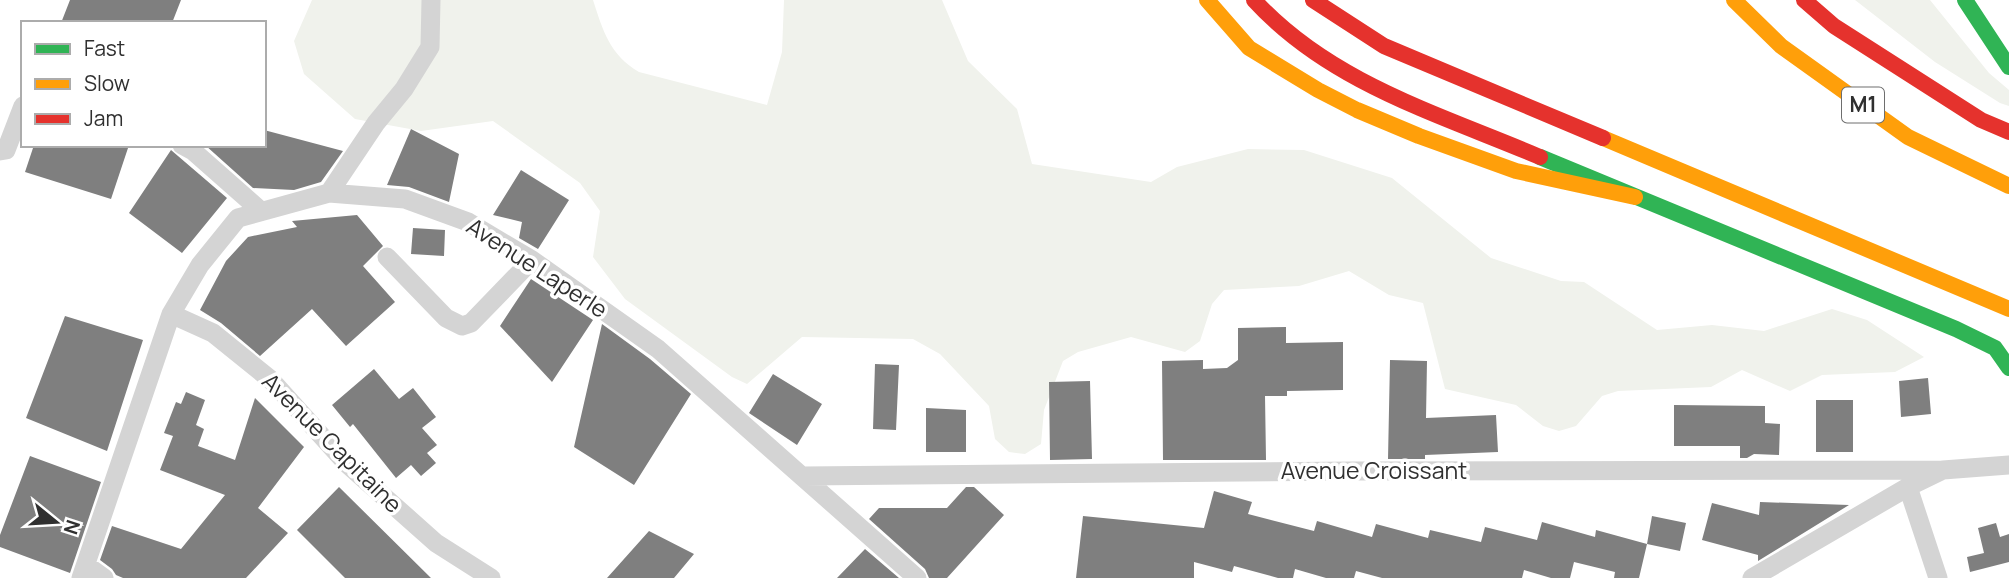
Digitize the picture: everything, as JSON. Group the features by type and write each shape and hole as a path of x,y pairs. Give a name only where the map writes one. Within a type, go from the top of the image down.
{"main road":[{"path":"1207,0 1249,48 1357,110 1516,171 1635,197"},
{"path":"1254,0 1264,13 1304,48 1355,77 1635,197 1956,329 1995,348 2009,368"},
{"path":"1313,0 1384,46 2004,307"},
{"name":"M1","path":"1734,0 1781,46 1908,137 2009,186"},
{"name":"M1","path":"1804,0 1845,34 1981,120 2009,132"},
{"path":"1965,0 2009,67"}],"street":[{"path":"329,193 376,123 404,89 430,47 431,0"},
{"path":"0,151 6,150 21,111"},
{"path":"186,147 261,211"},
{"name":"Avenue Laperle","path":"84,571 171,314 200,265 238,218 329,193 405,199 468,222 532,260 658,349 917,578"},
{"path":"387,257 446,318 462,326 471,323 532,260"},
{"name":"Avenue Capitaine","path":"171,314 213,333 261,372 346,463 436,543 491,578"},
{"name":"Avenue Croissant","path":"804,476 1943,470 2009,465"},
{"path":"1752,578 1908,487 1943,470"},
{"path":"1908,487 1938,578"},
{"path":"84,571 104,578"}],"shaded area":[{"path":"312,0 593,0 604,32 614,50 639,72 767,105 782,52 784,0 942,0 968,61 1017,109 1032,164 1151,182 1177,167 1248,149 1304,150 1392,178 1491,258 1561,281 1584,282 1657,330 1712,325 1764,331 1832,309 1867,320 1924,357 1895,372 1822,375 1790,391 1742,370 1711,387 1618,391 1602,396 1576,426 1559,431 1543,426 1516,405 1445,389 1423,303 1389,295 1349,271 1299,286 1224,290 1212,304 1200,341 1185,352 1131,337 1078,352 1063,361 1044,410 1041,444 1025,454 1009,452 995,439 989,406 940,354 913,339 802,337 747,384 732,377 625,299 593,257 600,211 580,183 493,121 421,131 355,119 304,74 294,41"},
{"path":"1855,0 1930,0 1989,73 2009,90 2009,106 1935,62"}],"building":[{"path":"70,0 181,0 173,21 62,21"},
{"path":"411,129 459,154 449,202 409,187 387,185"},
{"path":"266,131 343,151 321,182 294,190 253,188 207,147 266,147"},
{"path":"33,147 128,147 111,199 25,172"},
{"path":"171,150 227,198 182,253 129,213"},
{"path":"521,170 569,200 538,249 519,238 522,222 493,215"},
{"path":"357,215 383,246 363,266 395,302 346,346 312,309 260,356 221,323 200,310 226,261 248,237 297,227 292,221"},
{"path":"413,228 445,230 444,256 411,254"},
{"path":"531,279 593,320 552,382 500,326"},
{"path":"65,316 143,340 107,451 26,418"},
{"path":"602,324 650,359 691,394 634,485 574,447"},
{"path":"1286,327 1286,343 1343,342 1343,390 1287,391 1287,396 1265,396 1266,460 1163,460 1162,361 1203,360 1203,369 1227,368 1238,360 1238,328"},
{"path":"1390,360 1427,361 1426,418 1496,415 1498,452 1425,455 1425,459 1388,459"},
{"path":"875,364 899,365 896,430 873,429"},
{"path":"374,369 399,399 413,388 436,417 422,428 437,445 427,453 436,463 421,476 411,465 396,478 353,424 350,427 332,405"},
{"path":"773,374 822,404 797,445 749,413"},
{"path":"1928,378 1931,414 1901,417 1899,381"},
{"path":"1090,381 1092,459 1050,460 1049,382"},
{"path":"186,392 205,400 196,425 204,429 198,446 235,460 255,398 304,447 258,508 288,533 246,578 123,578 100,560 112,526 181,549 225,495 160,470 173,436 164,433 176,402 181,404"},
{"path":"1816,400 1853,400 1853,452 1816,452"},
{"path":"1674,405 1765,406 1765,423 1780,424 1779,455 1754,454 1740,458 1740,446 1674,446"},
{"path":"926,408 966,410 966,452 926,452"},
{"path":"30,456 101,482 70,573 0,547 0,535"},
{"path":"339,487 431,578 345,578 297,530"},
{"path":"966,487 974,487 1004,515 947,578 929,578 925,569 869,519 879,508 947,508"},
{"path":"1214,491 1252,502 1248,514 1314,531 1317,521 1372,537 1376,524 1428,538 1430,530 1481,542 1485,527 1537,540 1542,522 1595,537 1596,530 1647,544 1639,578 1614,578 1615,572 1574,562 1570,578 1551,578 1524,570 1522,578 1382,578 1356,571 1354,578 1326,578 1295,569 1293,578 1278,578 1234,566 1232,572 1194,562 1194,578 1076,578 1083,516 1204,528"},
{"path":"1760,502 1849,505 1758,561 1758,555 1702,540 1712,503 1759,515"},
{"path":"1652,516 1686,523 1680,551 1647,544"},
{"path":"1996,523 2000,537 2009,534 2009,562 1970,572 1967,557 1984,553 1978,528"},
{"path":"649,531 694,554 674,578 607,578"},
{"path":"865,549 899,578 837,578"}],"traffic: fast":[{"path":"1965,0 2009,67"},
{"path":"1540,157 1956,329 1995,348 2009,368"}],"traffic: slow":[{"path":"1207,0 1249,48 1357,110 1516,171 1635,197"},
{"path":"1734,0 1781,46 1908,137 2009,186"},
{"path":"1603,138 2009,309"}],"traffic: jam":[{"path":"1254,0 1284,29 1351,75 1425,110 1540,157"},
{"path":"1313,0 1384,46 1603,138"},
{"path":"1804,0 1834,26 1981,120 2009,132"}]}
